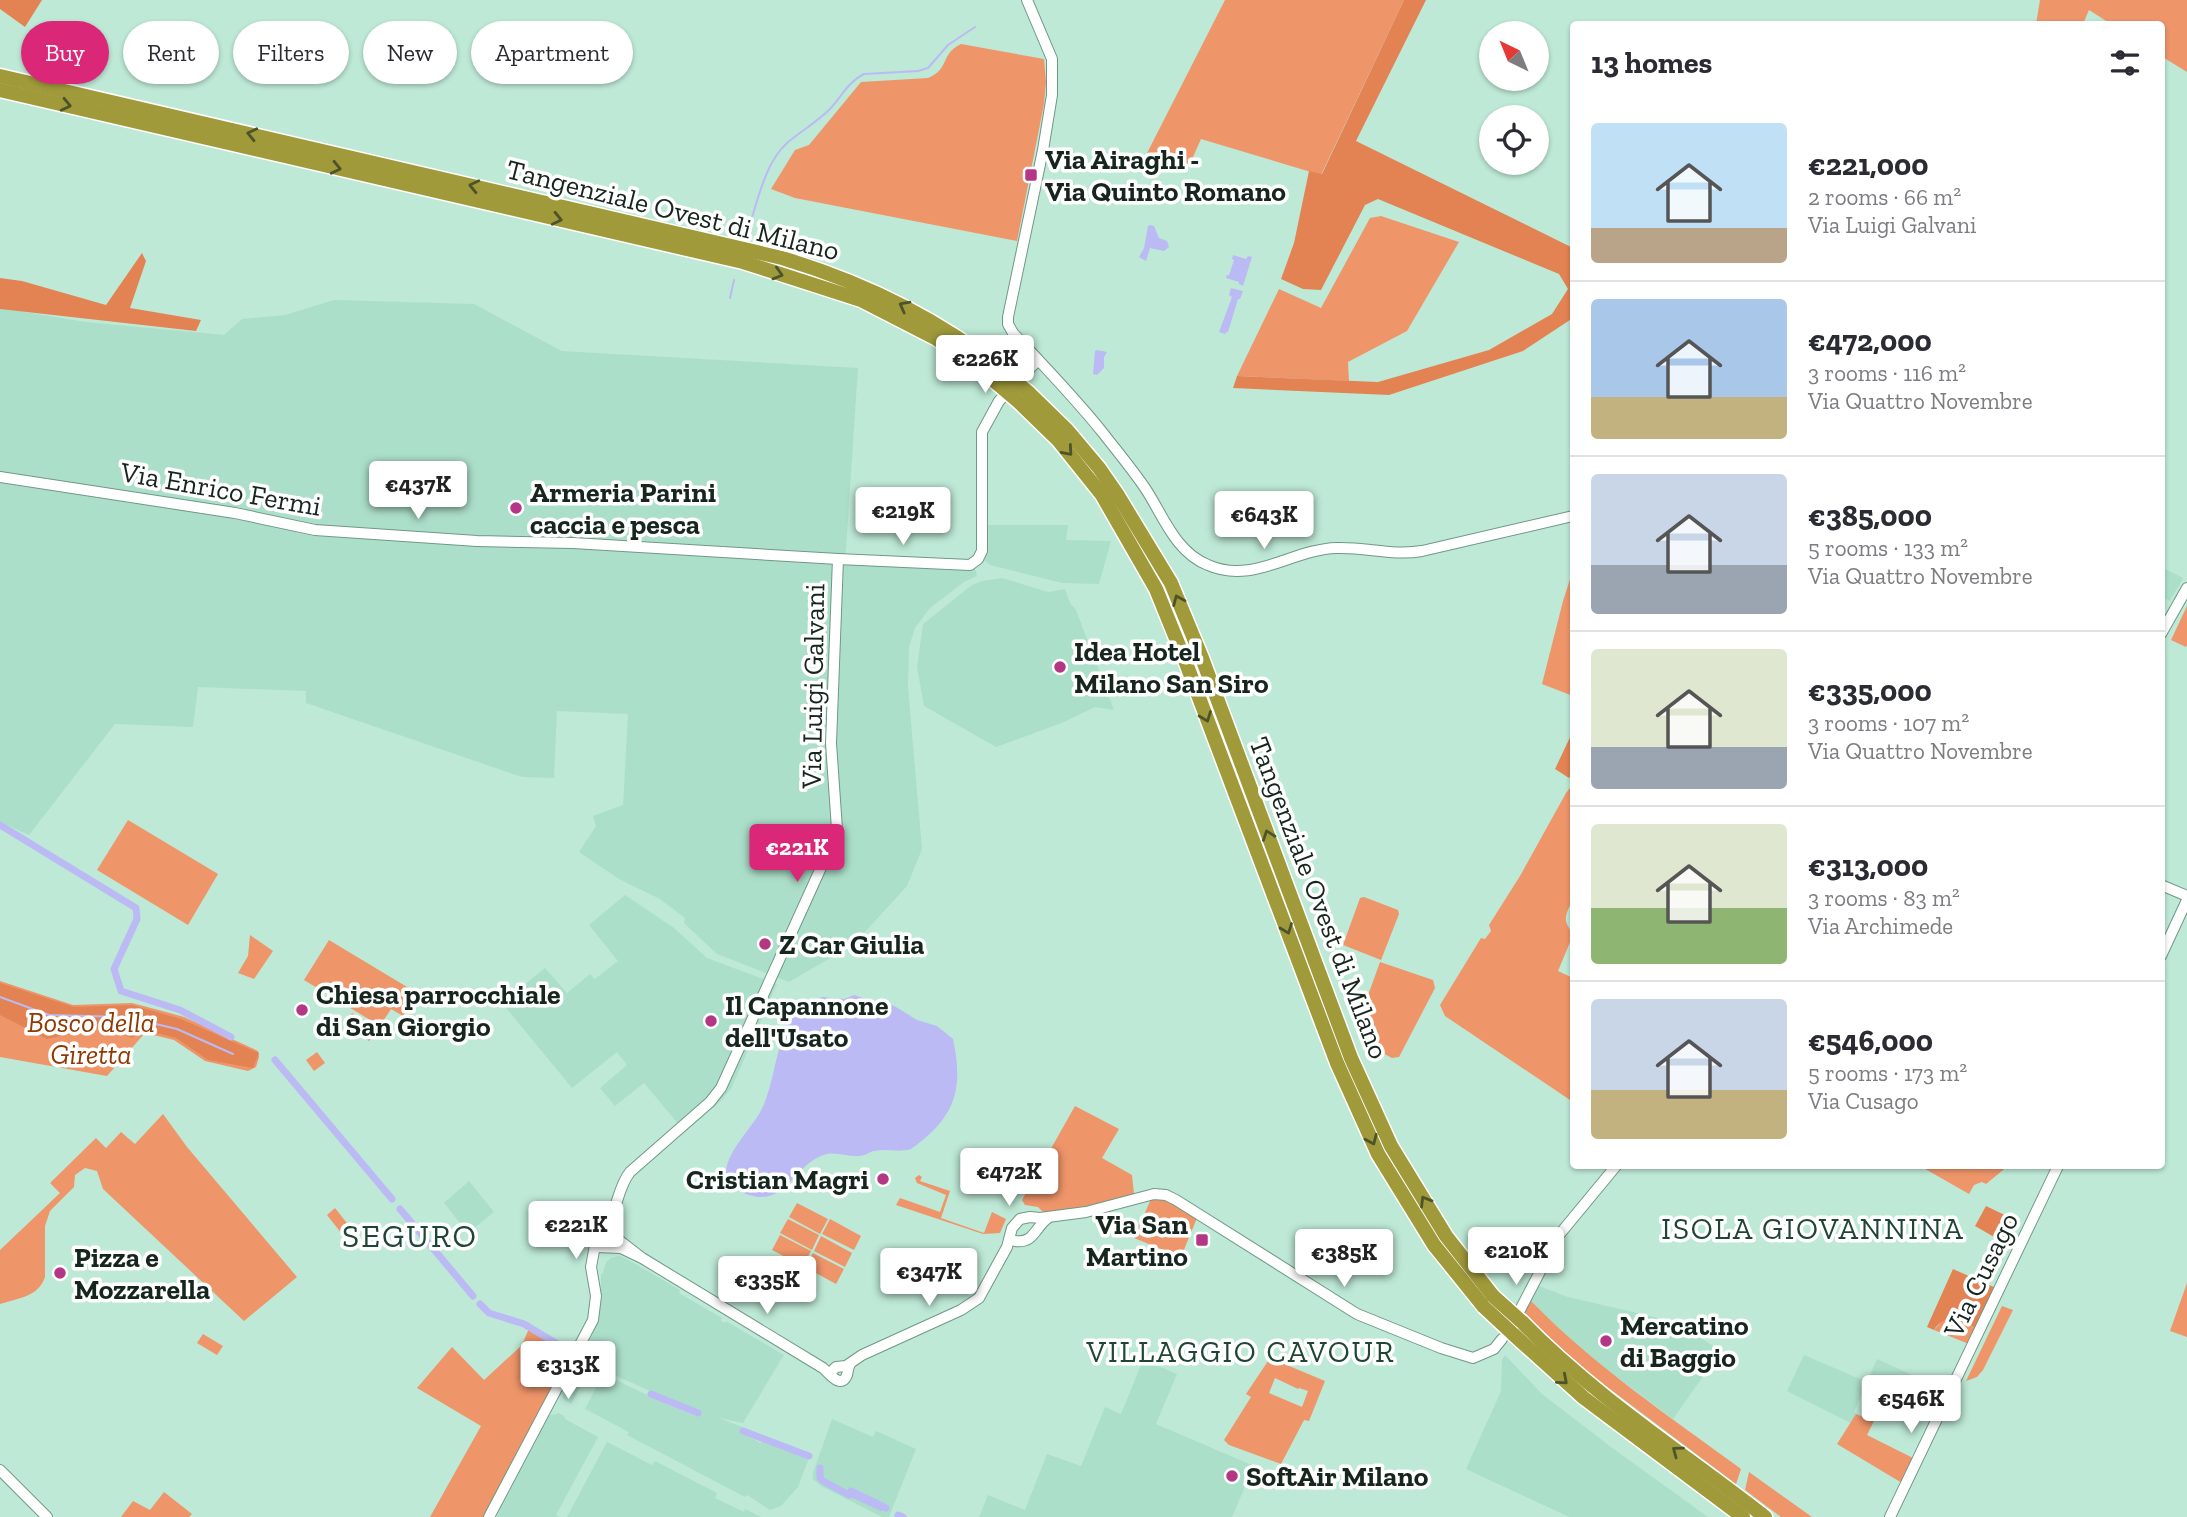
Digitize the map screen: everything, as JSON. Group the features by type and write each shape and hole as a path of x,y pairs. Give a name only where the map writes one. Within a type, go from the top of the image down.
{"highway":[{"name":"Tangenziale Ovest di Milano","path":"0,76 792,261 849,281 904,306 958,338 1024,398 1067,430 1117,494 1171,583 1202,658 1351,1058 1391,1146 1489,1302 1514,1326 1553,1354 1736,1504 1765,1517"},
{"name":"Tangenziale Ovest di Milano","path":"0,90 743,262 861,300 937,339 998,375"}],"street":[{"path":"1027,0 1052,59 1052,95 1008,324 1013,334 1101,430 1145,488 1175,538 1195,559 1209,566 1240,572 1337,548 1401,554 1570,517"},
{"name":"Via Enrico Fermi","path":"0,477 235,513 315,530 477,541 573,542 970,565 981,554 982,432 999,401 1038,359"},
{"name":"Via Luigi Galvani","path":"610,1231 632,1170 710,1102 721,1088 836,834 831,734 838,559"},
{"path":"2165,627 2187,588"},
{"path":"2165,890 2187,898 2165,947"},
{"path":"642,1258 610,1231 593,1232 592,1239 601,1249 621,1248 642,1258 838,1369 862,1354 970,1305 979,1298 1011,1241 1012,1228 1020,1219 1036,1221 1097,1210 1145,1196 1166,1195 1357,1314 1473,1358 1494,1349 1514,1326 1559,1235 1614,1169"},
{"name":"Via Cusago","path":"1890,1517 2057,1169"},
{"path":"1011,1241 1030,1239 1037,1232 1036,1221"},
{"path":"593,1274 597,1258 613,1242 610,1231"},
{"path":"489,1517 593,1320 596,1302 591,1262 595,1245"},
{"path":"0,1470 47,1517"},
{"path":"0,1479 38,1517"}],"shaded area":[{"path":"0,0 42,0 29,21 21,21 21,24 0,9"},
{"path":"1404,0 1426,0 1356,141 1570,247 1570,320 1523,351 1389,395 1233,388 1237,376 1378,382 1489,350 1552,314 1568,289 1559,274 1378,199 1365,205 1321,290 1303,289 1281,279 1294,243 1309,171 1322,174"},
{"path":"142,253 146,261 130,308 201,320 196,331 0,309 0,278 22,281 106,305"},
{"path":"334,300 474,304 562,351 858,368 845,564 975,568 977,576 964,582 930,608 915,628 909,647 908,687 922,849 907,886 853,945 789,982 717,954 684,923 685,918 660,899 619,879 579,852 596,826 593,816 623,805 628,714 557,711 554,778 522,777 306,703 306,691 198,687 193,727 115,724 29,835 0,822 0,308 86,322 224,335 242,319 285,315"},
{"path":"985,525 1068,525 1066,540 1111,541 1099,584 1062,583 990,565 982,559"},
{"path":"2165,569 2183,578 2170,601 2165,598"},
{"path":"1002,578 1048,592 1065,589 1076,610 1114,710 1095,707 1064,722 996,747 924,706 917,667 923,624 972,585"},
{"path":"1570,737 1570,777 1555,769"},
{"path":"625,895 674,928 707,958 777,984 731,1089 685,1132 644,1083 615,1106 600,1088 627,1065 617,1052 572,1088 502,1003 545,968 567,993 590,974 595,979 618,961 589,925"},
{"path":"0,983 74,1007 132,1005 181,1019 259,1053 253,1068 208,1060 176,1038 144,1030 132,1038 101,1027 47,1039 0,1015"},
{"path":"469,1181 494,1212 468,1233 444,1203"},
{"path":"1986,1206 2013,1219 2006,1234 2018,1241 2015,1249 1975,1226"},
{"path":"619,1256 680,1290 679,1293 722,1318 721,1321 726,1321 784,1355 743,1423 719,1418 745,1428 743,1434 761,1443 763,1440 809,1458 798,1487 781,1506 770,1510 747,1495 745,1497 627,1435 629,1432 585,1409 603,1374 696,1416 699,1410 592,1365 571,1404 563,1398 564,1388 592,1336 597,1320 601,1306 601,1274 606,1262"},
{"path":"1953,1269 1996,1288 1977,1328 1948,1320 1938,1324 1934,1330 1927,1327"},
{"path":"1539,1286 1568,1297 1676,1322 1721,1351 1673,1419 1593,1359 1550,1321 1531,1301"},
{"path":"1505,1355 1542,1394 1708,1517 1569,1517 1466,1469 1501,1391 1502,1360"},
{"path":"1804,1355 1867,1382 1877,1359 1934,1385 1924,1408 1867,1383 1851,1423 1787,1391"},
{"path":"1143,1360 1177,1374 1156,1424 1254,1466 1232,1517 979,1517 988,1495 1025,1510 1047,1454 1081,1466 1105,1407 1121,1414"},
{"path":"559,1413 598,1437 556,1515 560,1517 497,1517 504,1497 548,1416"},
{"path":"832,1419 873,1437 876,1431 916,1449 889,1517 882,1517 821,1486 813,1479"},
{"path":"607,1442 652,1465 655,1461 717,1493 715,1498 761,1517 567,1517"}],"green space":[{"path":"1225,0 1404,0 1321,175 1201,139 1189,166 1143,161"},
{"path":"2040,0 2187,0 2187,72 2165,58 2165,21 2106,21 2089,10 2084,21 2036,21"},
{"path":"961,44 1044,59 1044,104 1017,241 795,198 771,189 795,150 809,145 861,82 928,78 939,70 950,52"},
{"path":"1381,216 1459,242 1407,331 1348,362 1349,381 1237,376 1279,289 1321,308 1370,218"},
{"path":"1570,579 1570,695 1542,684"},
{"path":"2187,606 2187,645 2186,647 2171,640"},
{"path":"1570,788 1570,906 1566,923 1570,930 1570,942 1558,971 1570,977 1570,1100 1445,1016 1440,1005 1481,938 1485,939 1491,931 1489,925"},
{"path":"128,820 218,874 188,925 97,870"},
{"path":"1364,897 1398,910 1399,914 1381,960 1343,945 1360,898"},
{"path":"250,935 273,951 254,979 238,973 248,956"},
{"path":"329,940 417,993 403,1016 391,1009 380,1026 304,980"},
{"path":"1380,962 1433,980 1435,988 1399,1057 1392,1058 1377,1050 1362,1012"},
{"name":"Bosco della Giretta","path":"0,981 73,1005 132,1003 184,1017 258,1051 256,1067 248,1071 205,1061 174,1040 145,1033 107,1076 0,1057"},
{"path":"352,1013 377,1028 369,1041 344,1026"},
{"path":"317,1052 325,1063 314,1071 306,1060"},
{"path":"1075,1106 1119,1129 1102,1158 1132,1175 1134,1194 1080,1209 1045,1214 1038,1207 1025,1205 1022,1200"},
{"path":"163,1114 187,1147 297,1277 244,1321 103,1189 97,1171 85,1168 75,1175 74,1187 50,1211 45,1226 45,1277 42,1284 27,1296 0,1304 0,1250 60,1193 50,1183 96,1138 106,1148 121,1132 135,1144"},
{"path":"1925,1169 2004,1169 1986,1184 1982,1182 1974,1185 1969,1194"},
{"path":"919,1175 922,1177 920,1181 950,1191 941,1218 984,1233 992,1212 1006,1219 1000,1233 983,1234 896,1205 900,1198 940,1212 946,1195 917,1183 915,1178"},
{"path":"1163,1198 1197,1218 1181,1257 1134,1238 1151,1199"},
{"path":"797,1203 828,1219 820,1234 789,1217"},
{"path":"335,1208 350,1227 342,1234 327,1215"},
{"path":"788,1219 819,1235 812,1250 780,1233"},
{"path":"830,1219 861,1236 854,1250 822,1234"},
{"path":"780,1235 811,1251 803,1266 772,1250"},
{"path":"821,1236 852,1253 845,1267 814,1251"},
{"path":"813,1253 844,1269 836,1284 805,1267"},
{"path":"2187,1283 2187,1337 2170,1331"},
{"path":"1531,1301 1606,1368 1741,1469 1736,1484 1590,1374 1559,1347 1524,1312"},
{"path":"2002,1306 2013,1310 1983,1370 1977,1377 1966,1381"},
{"path":"1952,1319 1977,1328 1969,1344 1934,1330 1942,1321"},
{"path":"530,1326 573,1353 486,1517 430,1517 481,1426 417,1388 452,1347 484,1380 522,1345"},
{"path":"203,1334 223,1346 217,1355 197,1343"},
{"path":"1270,1358 1325,1381 1309,1421 1304,1420 1281,1464 1229,1445 1224,1440 1251,1397 1246,1394","holes":["1275,1378 1308,1391 1302,1407 1269,1393"]},
{"path":"1856,1414 1874,1421 1867,1435 1913,1458 1902,1483 1837,1444"},
{"path":"1749,1472 1812,1517 1781,1517 1745,1490"},
{"path":"164,1492 192,1514 189,1517 121,1517 133,1501 150,1510"}],"water":[{"path":"1151,225 1159,238 1167,241 1169,247 1164,251 1150,248 1146,261 1139,257 1144,248 1148,226"},
{"path":"1233,255 1246,259 1248,256 1252,257 1243,286 1226,278 1234,260"},
{"path":"1231,288 1243,291 1225,334 1219,332 1232,297 1229,295"},
{"path":"1097,350 1107,352 1104,368 1097,375 1093,374"},
{"path":"854,995 896,1007 917,1020 937,1026 953,1039 956,1088 947,1114 938,1126 911,1149 879,1150 859,1156 827,1154 815,1159 778,1192 767,1196 754,1196 737,1190 729,1183 726,1173 728,1163 764,1103 782,1040 792,1019 804,1007 821,997 844,999"}],"waterway":[{"path":"749,227 763,182 779,151 830,109 854,81 864,74 928,68 948,45 975,27"},
{"path":"730,298 734,280"},
{"path":"0,825 136,908 137,919 114,969 121,991 180,1010 231,1037"},
{"path":"0,997 49,1015 126,1017 177,1029 233,1054"},
{"path":"275,1060 392,1199"},
{"path":"400,1209 473,1296"},
{"path":"480,1304 489,1313 524,1324 569,1351"},
{"path":"651,1394 698,1413"},
{"path":"743,1431 809,1456"},
{"path":"820,1468 820,1478 823,1481 849,1495 851,1491 886,1508"},
{"path":"849,1495 881,1510"},
{"path":"898,1515 903,1517"}],"place":[{"name":"Via Airaghi - Via Quinto Romano","path":"1031,175"},
{"name":"Armeria Parini caccia e pesca","path":"516,508"},
{"name":"Idea Hotel Milano San Siro","path":"1060,667"},
{"name":"Z Car Giulia","path":"765,944"},
{"name":"Chiesa parrocchiale di San Giorgio","path":"302,1010"},
{"name":"Il Capannone dell'Usato","path":"711,1021"},
{"name":"Cristian Magri","path":"883,1179"},
{"name":"Via San Martino","path":"1202,1240"},
{"name":"Pizza e Mozzarella","path":"60,1273"},
{"name":"Mercatino di Baggio","path":"1606,1341"},
{"name":"SoftAir Milano","path":"1232,1476"}],"district":[{"name":"ISOLA GIOVANNINA","path":"1813,1229"},
{"name":"SEGURO","path":"410,1236"},
{"name":"VILLAGGIO CAVOUR","path":"1241,1352"}]}
